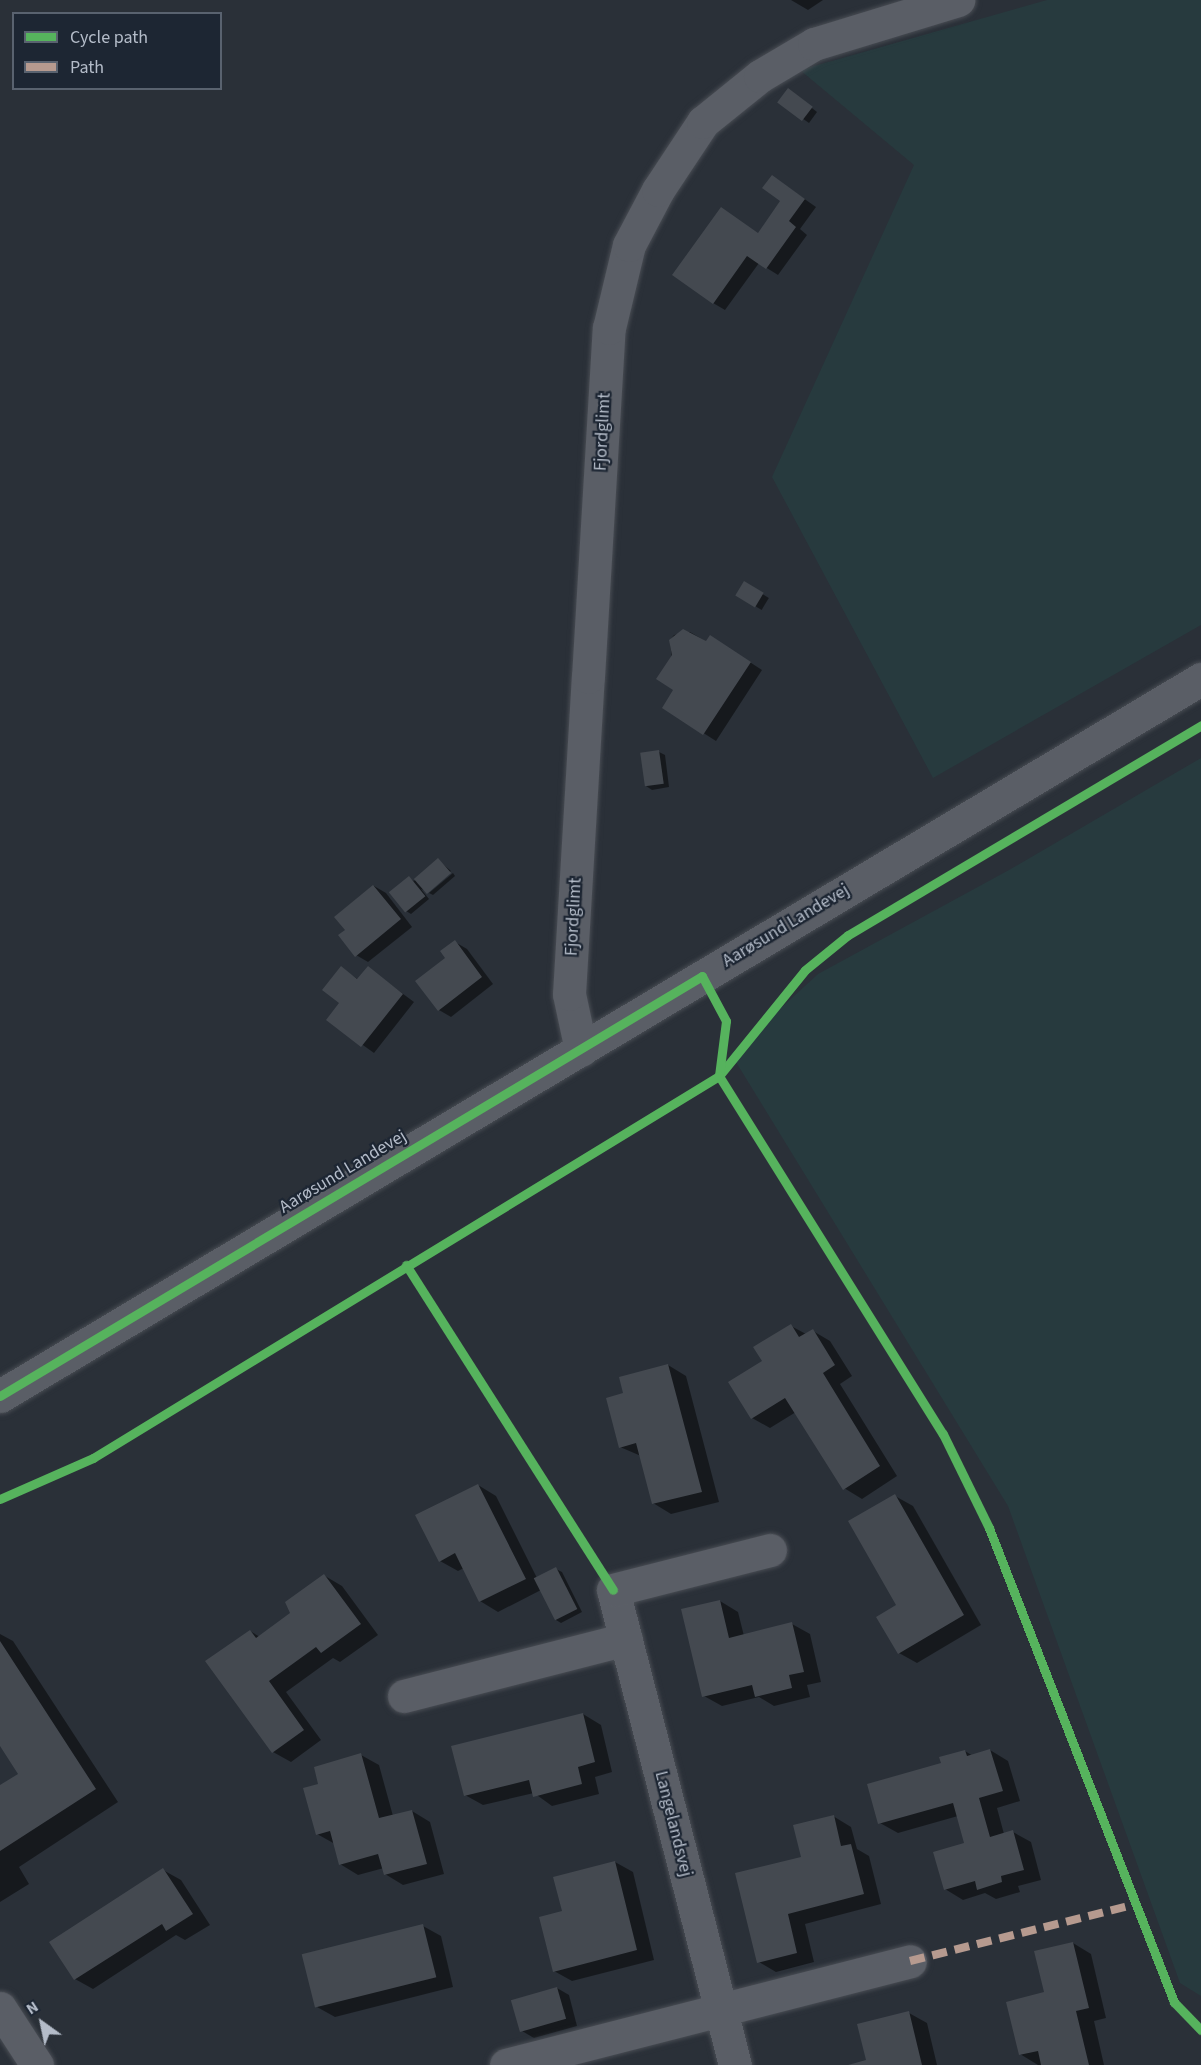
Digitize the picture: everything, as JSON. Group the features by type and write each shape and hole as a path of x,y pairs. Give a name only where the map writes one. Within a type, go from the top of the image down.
{"street":[{"name":"Fjordglimt","path":"581,1050 569,994 609,328 629,245 658,190 702,122 760,76 814,44 958,0"},
{"name":"Aarøsund Landevej","path":"0,1396 1201,679"},
{"name":"Langelandsvej","path":"735,2065 613,1590 770,1550"},
{"path":"404,1696 626,1639"},
{"path":"506,2065 910,1961"},
{"path":"0,2008 37,2065"}],"green space":[{"path":"1047,0 1201,0 1201,625 933,778 772,477 914,165 800,70"},
{"path":"1201,758 1201,1996 1180,1983 1008,1506 731,1054 818,974 1009,870"}],"building":[{"path":"788,88 813,107 802,121 777,102"},
{"path":"772,175 805,199 789,221 796,227 766,269 747,256 713,304 672,275 721,207 758,233 780,201 762,188"},
{"path":"744,581 764,593 755,607 735,596"},
{"path":"683,629 706,641 710,635 751,662 703,735 662,708 673,690 656,679 672,655 669,640"},
{"path":"659,750 664,784 645,786 640,753"},
{"path":"438,858 451,873 427,894 414,879"},
{"path":"409,876 425,896 405,913 389,892"},
{"path":"373,885 401,919 355,957 338,935 345,930 334,917"},
{"path":"455,940 482,977 438,1011 415,981 445,958 440,951"},
{"path":"341,966 357,979 368,966 403,994 361,1047 326,1020 339,1003 322,990"},
{"path":"791,1324 799,1337 813,1329 835,1365 823,1373 880,1466 843,1490 785,1398 751,1419 728,1382 762,1361 753,1347"},
{"path":"668,1364 702,1492 652,1504 636,1443 619,1448 606,1398 623,1393 619,1377"},
{"path":"478,1484 526,1579 479,1602 455,1553 439,1562 415,1515"},
{"path":"895,1494 964,1615 898,1654 876,1617 896,1605 848,1521"},
{"path":"556,1567 577,1609 555,1620 534,1578"},
{"path":"324,1574 361,1624 321,1653 316,1647 269,1681 304,1730 272,1753 205,1661 250,1630 256,1638 290,1613 285,1602"},
{"path":"720,1600 729,1638 792,1622 804,1672 789,1675 792,1688 755,1697 752,1685 702,1697 681,1609"},
{"path":"0,1641 96,1789 0,1851 0,1785 18,1774 0,1746"},
{"path":"583,1713 595,1762 578,1767 582,1784 533,1797 529,1780 464,1796 451,1746"},
{"path":"990,1749 1003,1791 979,1798 990,1837 1013,1830 1024,1870 1001,1876 1002,1882 977,1890 975,1881 944,1890 933,1852 964,1843 953,1803 878,1824 867,1784 941,1763 939,1757 965,1750 967,1756"},
{"path":"361,1753 379,1818 412,1810 427,1864 384,1875 378,1854 339,1865 330,1831 316,1835 303,1788 318,1784 314,1767"},
{"path":"834,1815 841,1846 851,1844 864,1894 788,1914 797,1953 757,1963 735,1873 801,1857 793,1825"},
{"path":"615,1861 637,1950 553,1972 539,1917 562,1911 553,1877"},
{"path":"163,1868 193,1914 166,1931 162,1924 74,1980 49,1942"},
{"path":"423,1924 436,1977 315,2008 302,1954"},
{"path":"1073,1942 1089,2008 1076,2011 1089,2065 1041,2065 1038,2051 1019,2055 1006,2002 1044,1992 1034,1951"},
{"path":"557,1987 566,2019 520,2032 511,2000"},
{"path":"909,2011 922,2065 848,2065 866,2060 857,2024"}],"marked path":[{"path":"910,1961 1137,1904"}],"cycle path":[{"path":"719,1076 805,970 848,935 1201,725"},
{"path":"0,1396 702,976 726,1021 719,1076"},
{"path":"0,1499 93,1458 719,1076 943,1434 989,1528 1174,2002 1201,2030"},
{"path":"406,1265 613,1590"}]}
